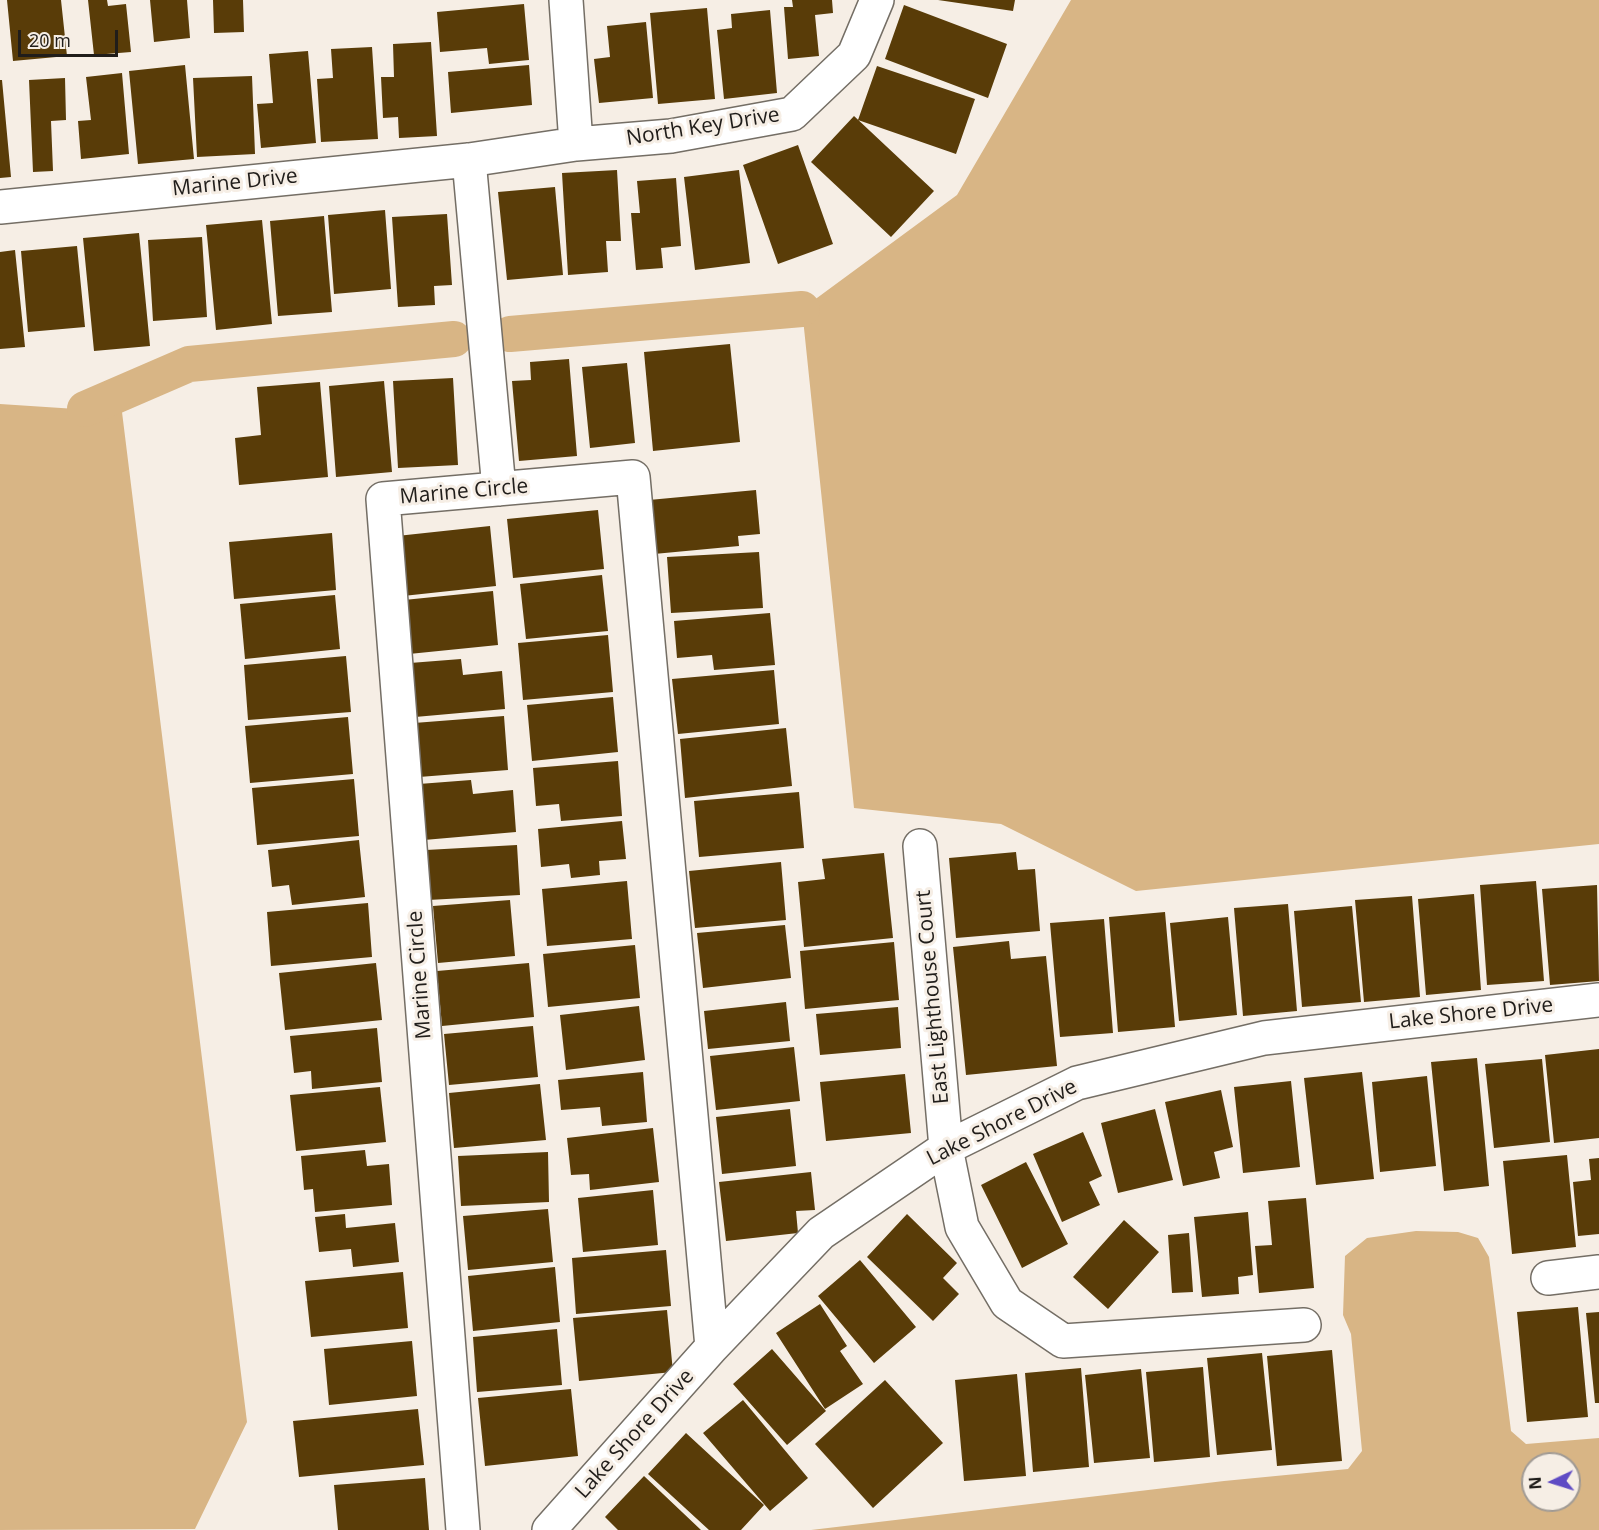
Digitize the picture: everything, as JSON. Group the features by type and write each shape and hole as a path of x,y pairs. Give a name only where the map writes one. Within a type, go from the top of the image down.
{"street":[{"path":"566,0 576,144"},
{"name":"North Key Drive","path":"576,144 671,136 792,114 854,55 877,0"},
{"name":"Marine Drive","path":"0,207 469,160 576,144"},
{"path":"469,160 499,489"},
{"name":"Marine Circle","path":"463,1530 384,499 633,477 712,1347"},
{"name":"East Lighthouse Court","path":"920,846 946,1148 962,1227 1007,1303 1063,1341 1304,1325"},
{"name":"Lake Shore Drive","path":"549,1530 712,1347 821,1233 946,1148 1077,1083 1264,1038 1599,1000"},
{"path":"1548,1278 1599,1272"}],"shaded area":[{"path":"1071,0 1599,0 1599,844 1136,891 1001,824 854,808 802,309 957,195"},
{"path":"0,404 122,412 247,1422 195,1529 0,1530"},
{"path":"1416,1231 1458,1232 1478,1238 1489,1257 1511,1431 1526,1444 1599,1438 1599,1530 811,1530 1224,1481 1348,1469 1362,1451 1351,1334 1343,1315 1345,1256 1367,1238"}],"building":[{"path":"7,0 61,0 67,56 13,61"},
{"path":"88,0 107,0 108,6 126,4 131,52 94,55"},
{"path":"150,0 187,0 190,38 154,42"},
{"path":"213,0 243,0 244,32 214,33"},
{"path":"792,0 832,0 833,13 815,15 819,56 788,59 784,7 793,7"},
{"path":"938,0 1015,0 1013,11"},
{"path":"524,4 529,60 489,64 487,48 440,52 437,12"},
{"path":"904,5 1007,44 988,98 885,59"},
{"path":"707,8 715,99 658,104 650,13"},
{"path":"770,10 777,93 724,99 717,30 732,28 731,14"},
{"path":"646,22 653,98 599,103 594,59 610,57 607,26"},
{"path":"431,42 437,136 399,138 398,117 383,118 381,77 394,77 393,44"},
{"path":"372,47 378,139 321,142 317,79 333,78 331,49"},
{"path":"308,51 316,143 261,148 257,104 273,103 269,54"},
{"path":"185,65 194,159 138,164 129,71"},
{"path":"529,65 532,105 451,113 448,72"},
{"path":"877,66 975,99 956,154 858,120"},
{"path":"122,73 129,154 81,159 78,121 91,120 86,77"},
{"path":"252,76 255,154 197,157 193,78"},
{"path":"65,78 66,120 51,121 53,171 33,172 29,80"},
{"path":"0,80 2,80 11,177 0,178"},
{"path":"854,116 934,191 891,237 811,162"},
{"path":"798,145 833,244 778,264 743,165"},
{"path":"617,170 621,241 606,241 608,272 568,275 562,173"},
{"path":"739,170 750,263 695,270 684,177"},
{"path":"676,178 681,246 661,248 663,268 636,270 631,213 640,213 637,181"},
{"path":"555,187 563,275 507,280 498,192"},
{"path":"385,210 391,289 334,294 328,215"},
{"path":"447,214 452,285 434,286 435,305 398,307 392,217"},
{"path":"324,216 332,312 278,316 270,221"},
{"path":"262,220 272,324 216,330 206,225"},
{"path":"139,233 150,346 94,351 83,238"},
{"path":"202,237 207,317 153,321 148,240"},
{"path":"77,246 85,327 28,332 21,251"},
{"path":"15,250 25,347 0,349 0,252"},
{"path":"730,344 740,442 653,451 644,352"},
{"path":"569,359 577,456 519,461 512,381 531,380 530,362"},
{"path":"627,363 635,443 590,448 582,367"},
{"path":"453,378 458,465 398,468 393,381"},
{"path":"384,381 392,472 336,477 329,386"},
{"path":"320,382 328,477 239,485 235,438 261,435 257,387"},
{"path":"756,490 760,534 738,536 739,546 654,554 649,500"},
{"path":"598,510 604,569 513,578 507,519"},
{"path":"490,526 496,586 403,596 397,536"},
{"path":"332,533 336,590 234,599 229,542"},
{"path":"759,552 763,608 671,613 667,557"},
{"path":"602,575 608,631 526,639 520,584"},
{"path":"493,591 498,645 409,654 404,600"},
{"path":"335,595 340,649 245,659 240,604"},
{"path":"770,613 775,665 714,670 712,655 677,658 674,621"},
{"path":"608,635 613,692 523,700 518,643"},
{"path":"346,656 351,712 248,720 244,665"},
{"path":"461,659 463,675 502,671 505,709 415,717 410,663"},
{"path":"774,670 779,724 678,734 672,679"},
{"path":"613,697 618,752 532,761 527,705"},
{"path":"504,716 508,770 419,777 414,723"},
{"path":"348,717 353,774 250,783 245,726"},
{"path":"786,728 792,786 685,798 680,739"},
{"path":"618,761 622,816 561,821 559,804 536,806 533,768"},
{"path":"354,779 359,836 257,845 252,788"},
{"path":"471,780 473,794 513,790 516,832 424,840 419,784"},
{"path":"799,792 804,848 699,857 694,801"},
{"path":"622,821 626,859 599,861 600,875 571,878 569,864 541,867 538,829"},
{"path":"359,840 365,897 292,905 289,885 272,887 268,850"},
{"path":"517,845 520,895 428,900 426,850"},
{"path":"1016,852 1018,870 1035,869 1040,931 956,938 949,858"},
{"path":"884,853 893,938 804,947 798,882 825,879 822,859"},
{"path":"781,862 786,920 695,928 689,871"},
{"path":"627,881 632,939 547,946 542,889"},
{"path":"1536,881 1544,981 1487,985 1480,885"},
{"path":"1597,885 1599,981 1550,985 1542,889"},
{"path":"1474,894 1481,990 1426,995 1418,899"},
{"path":"1412,896 1420,997 1364,1002 1355,900"},
{"path":"510,900 515,956 438,963 433,906"},
{"path":"368,903 372,957 271,966 267,912"},
{"path":"1288,904 1297,1011 1243,1016 1234,908"},
{"path":"1352,906 1361,1002 1302,1007 1294,911"},
{"path":"1165,912 1175,1027 1118,1032 1109,917"},
{"path":"1228,917 1237,1015 1179,1021 1170,923"},
{"path":"1104,919 1113,1033 1060,1037 1050,923"},
{"path":"785,925 791,978 703,988 697,933"},
{"path":"1009,941 1011,959 1046,956 1057,1066 966,1075 953,947"},
{"path":"894,942 899,1000 805,1009 800,951"},
{"path":"635,945 640,998 548,1007 543,954"},
{"path":"376,963 382,1020 285,1030 279,973"},
{"path":"529,963 534,1017 442,1026 437,971"},
{"path":"786,1002 790,1041 708,1049 704,1011"},
{"path":"639,1006 645,1060 566,1070 560,1015"},
{"path":"898,1007 901,1048 820,1055 816,1014"},
{"path":"533,1026 538,1077 449,1085 444,1034"},
{"path":"377,1028 382,1082 312,1089 311,1071 294,1073 290,1036"},
{"path":"794,1047 800,1101 716,1110 710,1056"},
{"path":"1599,1049 1599,1138 1554,1143 1545,1055"},
{"path":"1477,1058 1489,1186 1444,1191 1431,1062"},
{"path":"1542,1059 1550,1142 1494,1148 1485,1064"},
{"path":"643,1072 647,1122 602,1126 600,1107 561,1110 558,1080"},
{"path":"1362,1072 1374,1179 1316,1185 1304,1078"},
{"path":"905,1074 911,1133 826,1141 820,1082"},
{"path":"1427,1076 1436,1166 1380,1172 1372,1082"},
{"path":"1291,1081 1300,1167 1243,1173 1234,1087"},
{"path":"540,1084 546,1140 454,1148 449,1093"},
{"path":"380,1087 386,1142 296,1151 290,1095"},
{"path":"1221,1090 1233,1147 1214,1152 1220,1178 1183,1186 1165,1102"},
{"path":"790,1109 796,1166 722,1174 716,1117"},
{"path":"1155,1109 1173,1180 1118,1193 1101,1123"},
{"path":"653,1128 659,1182 590,1190 589,1174 571,1175 567,1138"},
{"path":"1083,1132 1102,1176 1089,1182 1100,1205 1062,1222 1033,1154"},
{"path":"365,1150 367,1166 389,1164 392,1205 315,1212 313,1189 304,1190 301,1156"},
{"path":"548,1152 549,1202 461,1206 458,1156"},
{"path":"1567,1155 1576,1247 1512,1254 1503,1161"},
{"path":"1599,1158 1599,1234 1578,1236 1573,1182 1591,1180 1589,1159"},
{"path":"1026,1162 1068,1244 1022,1268 981,1185"},
{"path":"811,1172 815,1210 796,1211 798,1233 726,1241 719,1182"},
{"path":"653,1190 658,1245 583,1252 578,1198"},
{"path":"1306,1198 1314,1288 1259,1293 1255,1246 1272,1245 1268,1201"},
{"path":"548,1209 553,1262 468,1270 463,1216"},
{"path":"1248,1212 1253,1275 1238,1277 1239,1294 1202,1297 1194,1217"},
{"path":"345,1214 346,1228 395,1223 399,1262 353,1267 351,1249 319,1252 315,1217"},
{"path":"907,1214 957,1263 943,1278 959,1294 933,1321 867,1257"},
{"path":"1124,1220 1159,1252 1108,1309 1073,1277"},
{"path":"1189,1233 1193,1292 1172,1293 1168,1235"},
{"path":"666,1250 671,1306 576,1314 572,1258"},
{"path":"860,1260 916,1327 874,1363 818,1296"},
{"path":"555,1267 560,1322 473,1331 468,1276"},
{"path":"403,1272 408,1328 311,1337 305,1281"},
{"path":"820,1304 847,1346 840,1351 863,1384 825,1409 776,1333"},
{"path":"1578,1307 1588,1417 1527,1422 1517,1312"},
{"path":"667,1310 673,1372 579,1381 573,1318"},
{"path":"1599,1312 1599,1403 1595,1403 1586,1313"},
{"path":"557,1329 562,1385 477,1392 473,1337"},
{"path":"412,1341 417,1396 329,1405 324,1349"},
{"path":"772,1349 826,1411 787,1445 733,1384"},
{"path":"1332,1350 1342,1461 1277,1466 1267,1356"},
{"path":"1262,1353 1272,1450 1217,1455 1207,1358"},
{"path":"1203,1367 1210,1457 1154,1462 1146,1372"},
{"path":"1081,1368 1089,1467 1033,1472 1025,1373"},
{"path":"1141,1369 1150,1458 1094,1463 1085,1375"},
{"path":"1017,1374 1026,1476 964,1481 955,1380"},
{"path":"885,1380 943,1443 873,1508 815,1444"},
{"path":"571,1389 578,1456 485,1466 478,1398"},
{"path":"743,1400 808,1478 770,1511 703,1433"},
{"path":"418,1409 424,1465 299,1477 293,1421"},
{"path":"686,1433 764,1505 741,1530 709,1530 648,1474"},
{"path":"644,1476 701,1530 618,1530 605,1517"},
{"path":"425,1478 429,1530 338,1530 334,1485"}],"waterway":[{"path":"510,334 802,309"},
{"path":"85,409 189,364 454,339"}]}
